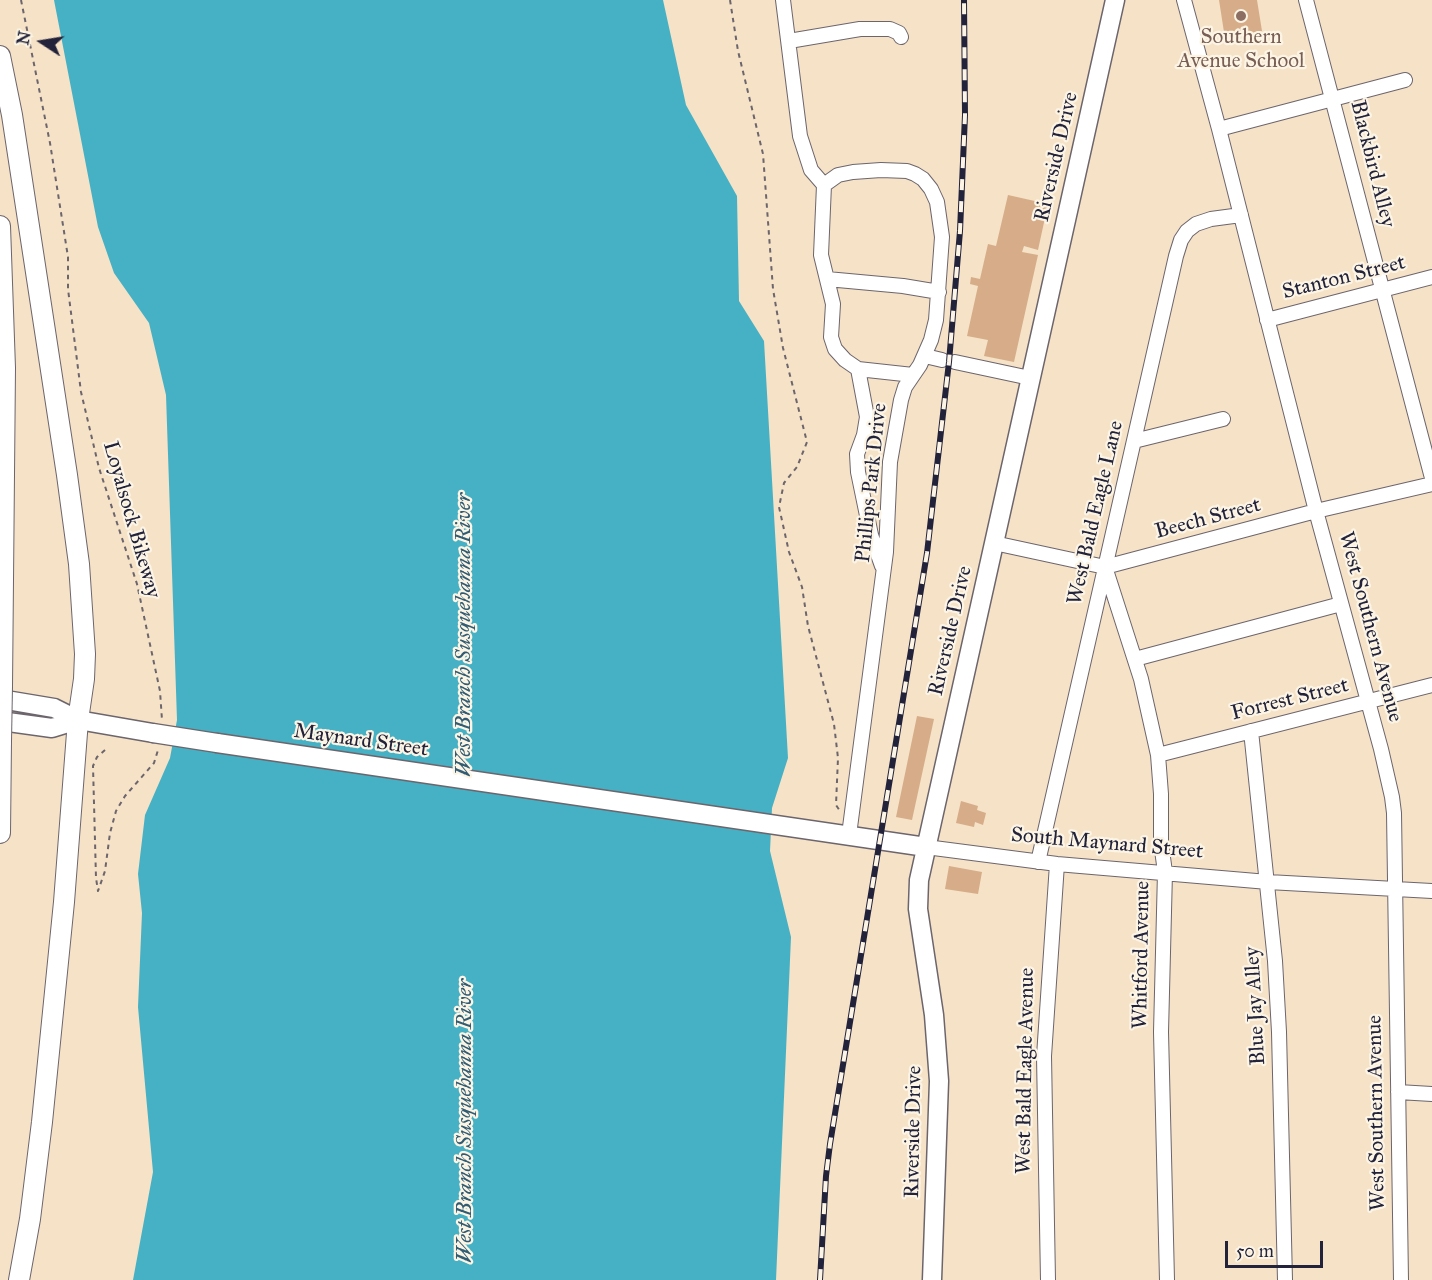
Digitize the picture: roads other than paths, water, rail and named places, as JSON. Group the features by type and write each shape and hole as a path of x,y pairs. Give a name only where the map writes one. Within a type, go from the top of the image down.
{"highway":[{"path":"0,56 12,115 79,564 85,654 46,1092 37,1171 19,1280"},
{"path":"0,226 5,368 0,833"}],"main road":[{"name":"Riverside Drive","path":"932,1280 939,1081 934,1015 918,909 919,880 1116,0"},
{"name":"Maynard Street","path":"1,692 54,708 78,720 780,825"},
{"name":"Maynard Street","path":"0,721 52,728 78,720"},
{"name":"South Maynard Street","path":"780,825 926,847"}],"street":[{"path":"783,0 800,136 811,170 824,185 821,255 833,304 831,337 835,349 858,369 913,375"},
{"name":"West Southern Avenue","path":"1184,0 1392,797 1401,1280"},
{"name":"Blackbird Alley","path":"1306,0 1432,478"},
{"path":"789,41 860,29 890,29 899,33 901,37"},
{"path":"1219,129 1405,80"},
{"name":"Phillips Park Drive","path":"824,185 838,175 881,170 907,171 923,179 931,189 937,202 942,225 939,292 931,340 925,356 905,387 890,462 883,571 849,836"},
{"name":"West Bald Eagle Lane","path":"1038,862 1181,240 1196,224 1211,219 1241,215"},
{"name":"Stanton Street","path":"1267,320 1432,277"},
{"path":"827,279 903,286 939,292"},
{"path":"925,356 1030,378"},
{"path":"858,369 867,417 864,435 856,454 858,472 872,535 883,571"},
{"path":"1134,441 1223,419"},
{"name":"Beech Street","path":"994,543 1105,567 1316,511 1432,484"},
{"name":"Whitford Avenue","path":"1105,567 1135,659 1154,730 1158,755 1161,843 1165,872 1161,1032 1167,1280"},
{"path":"1135,659 1341,604"},
{"name":"Forrest Street","path":"1158,755 1432,685"},
{"name":"Blue Jay Alley","path":"1251,731 1268,882 1279,1032 1285,1280"},
{"name":"South Maynard Street","path":"926,847 1057,864 1268,882 1432,891"},
{"name":"West Bald Eagle Avenue","path":"1048,1280 1044,1056 1057,864"},
{"path":"1398,1092 1432,1094"}],"water":[{"name":"West Branch Susquehanna River","path":"54,0 663,0 686,105 737,196 739,301 764,341 788,758 772,808 770,851 791,937 776,1280 133,1280 153,1172 138,1007 142,913 138,874 145,815 170,758 177,720 166,395 149,323 114,273 98,227"}],"railway":[{"path":"820,1280 830,1144 927,553 949,362 960,231 965,115 964,0"}],"place":[{"name":"Southern Avenue School","path":"1241,16"}]}
